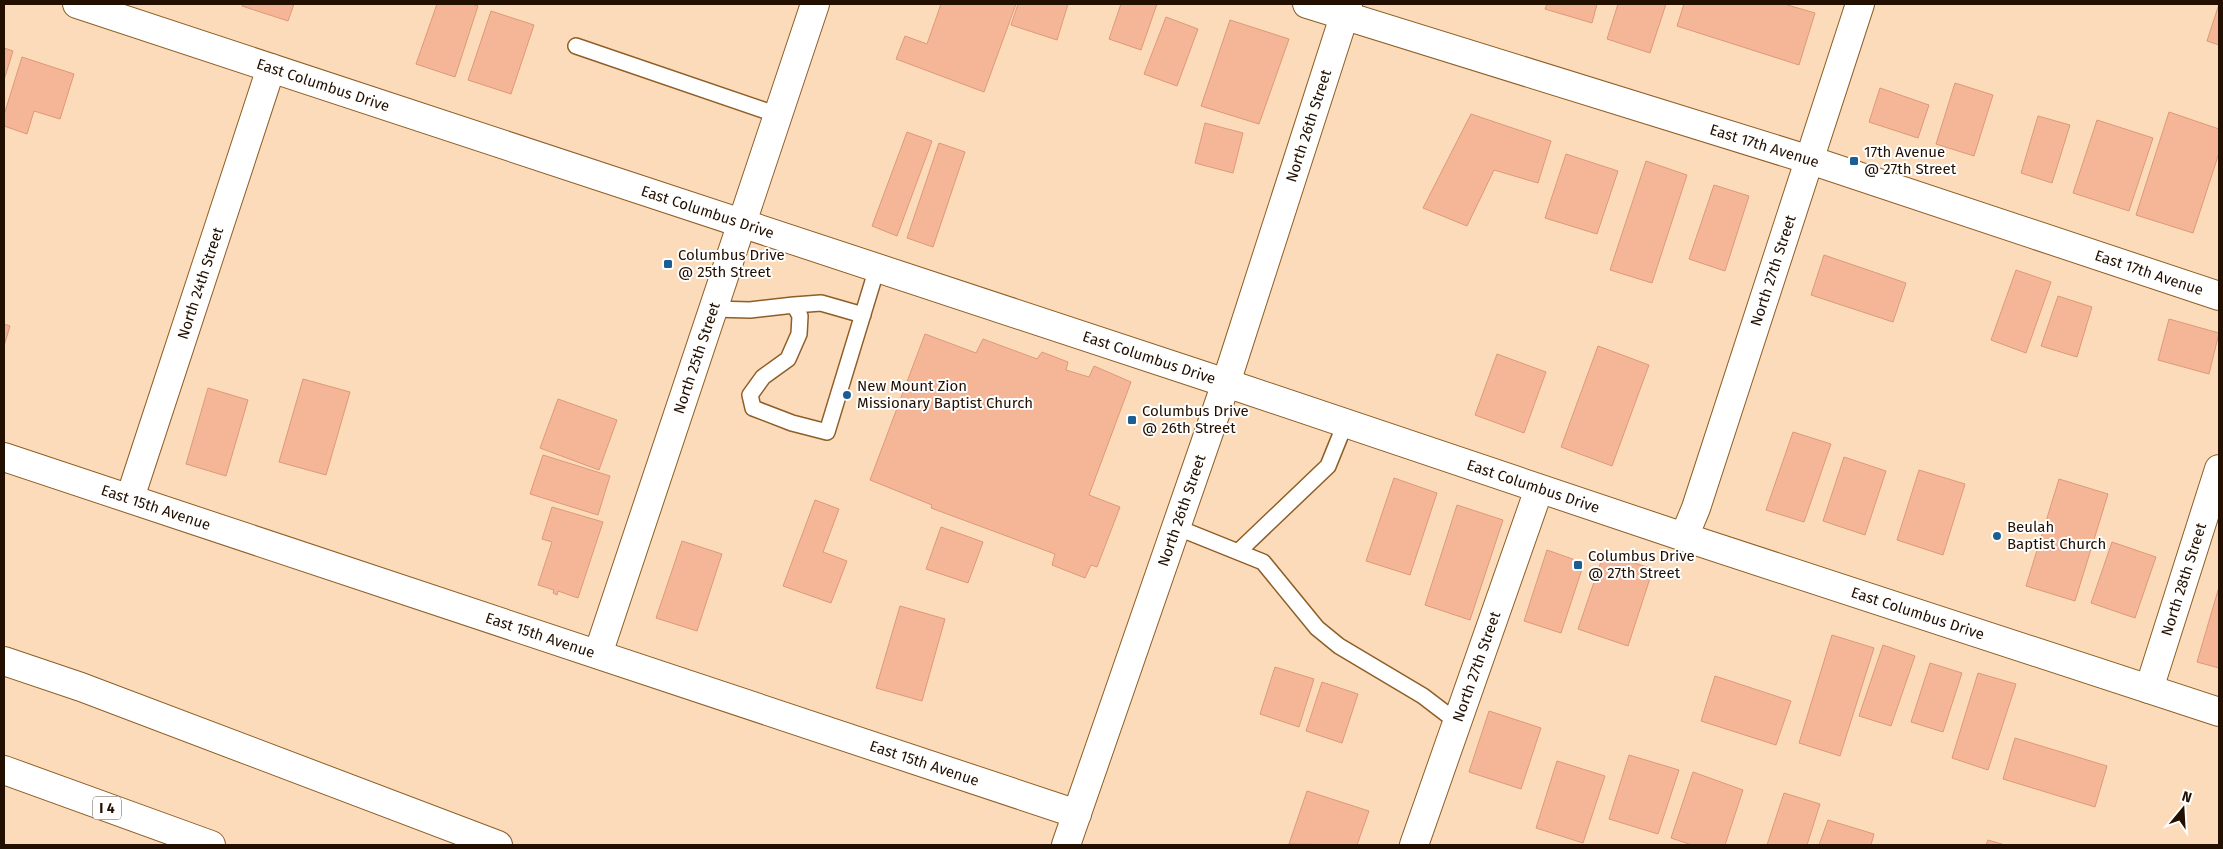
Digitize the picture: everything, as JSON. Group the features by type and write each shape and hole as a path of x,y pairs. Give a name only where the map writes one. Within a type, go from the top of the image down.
{"main road":[{"name":"East Columbus Drive","path":"78,4 1226,383 1538,489 2219,712"},
{"name":"North 25th Street","path":"598,654 815,4"},
{"name":"East 17th Avenue","path":"1307,4 1346,9 2219,296"},
{"name":"North 27th Street","path":"1684,537 1696,508 1860,4"},
{"name":"North 26th Street","path":"1066,845 1226,383 1346,9"},
{"name":"North 24th Street","path":"130,498 272,68"},
{"name":"East 15th Avenue","path":"4,457 1076,814"},
{"name":"North 28th Street","path":"2149,688 2219,469"},
{"name":"North 27th Street","path":"1414,845 1538,489"},
{"path":"4,660 81,687 498,845"},
{"name":"I 4","path":"4,770 207,844"}],"lane":[{"path":"576,46 778,115"},
{"path":"794,305 800,316 799,334 788,359 763,377 750,395 753,408 792,423 827,432 877,268"},
{"path":"713,310 750,310 821,303 863,315"},
{"path":"1239,551 1328,466 1345,424"},
{"path":"1176,527 1263,562 1316,628 1339,646 1424,696 1457,722"}],"building":[{"path":"243,4 294,4 288,21 242,6"},
{"path":"437,4 471,4 478,6 455,77 416,64"},
{"path":"941,4 1016,4 984,92 896,59 905,36 927,44"},
{"path":"1018,4 1068,4 1057,40 1011,25"},
{"path":"1121,4 1157,4 1141,50 1109,39"},
{"path":"1547,4 1597,4 1592,23 1545,9"},
{"path":"1618,4 1666,4 1650,53 1607,39"},
{"path":"1684,4 1784,4 1815,13 1799,65 1677,26"},
{"path":"2219,4 2219,45 2207,41"},
{"path":"491,11 534,25 511,94 468,80"},
{"path":"1166,17 1198,29 1177,86 1144,74"},
{"path":"1230,20 1289,39 1259,124 1201,106"},
{"path":"4,48 13,51 4,80"},
{"path":"22,57 74,74 60,119 34,111 27,134 4,126 4,115"},
{"path":"1955,83 1993,95 1974,156 1936,144"},
{"path":"1880,88 1929,105 1918,138 1869,122"},
{"path":"2169,112 2219,129 2219,153 2193,233 2136,215"},
{"path":"1471,114 1551,141 1538,183 1494,170 1467,226 1423,208"},
{"path":"2038,116 2070,125 2052,183 2021,173"},
{"path":"2097,120 2153,138 2129,211 2073,193"},
{"path":"1205,123 1243,133 1233,173 1195,163"},
{"path":"907,132 932,141 897,236 872,226"},
{"path":"939,143 965,152 933,247 907,238"},
{"path":"1566,154 1618,171 1597,234 1545,218"},
{"path":"1646,161 1687,175 1652,283 1610,270"},
{"path":"1714,185 1749,196 1725,271 1689,259"},
{"path":"1824,255 1906,283 1893,322 1811,295"},
{"path":"2016,270 2051,282 2026,353 1991,340"},
{"path":"2058,296 2092,307 2077,357 2041,346"},
{"path":"2169,319 2219,333 2209,374 2158,360"},
{"path":"4,324 10,326 4,346"},
{"path":"925,334 976,353 983,339 1037,359 1042,352 1068,362 1066,370 1089,377 1094,366 1131,382 1089,495 1120,507 1097,567 1091,565 1085,578 1052,565 1055,554 931,508 932,505 870,480"},
{"path":"1598,346 1649,365 1612,466 1561,447"},
{"path":"1497,354 1546,372 1524,433 1475,415"},
{"path":"303,379 350,392 326,475 279,462"},
{"path":"208,388 248,400 226,476 186,464"},
{"path":"558,399 617,420 599,470 540,448"},
{"path":"1793,432 1831,444 1804,522 1766,510"},
{"path":"543,455 610,476 598,515 530,494"},
{"path":"1844,457 1886,471 1865,535 1823,521"},
{"path":"1919,470 1965,484 1943,555 1897,540"},
{"path":"1394,478 1437,493 1410,575 1366,561"},
{"path":"2059,479 2108,494 2075,601 2026,586"},
{"path":"815,500 839,509 823,552 847,561 831,603 783,586"},
{"path":"1457,505 1503,520 1470,620 1425,605"},
{"path":"552,507 603,522 578,598 558,591 557,595 553,593 554,590 538,585 552,542 542,539"},
{"path":"941,527 983,542 968,583 926,569"},
{"path":"682,541 722,554 697,631 656,618"},
{"path":"2112,542 2156,557 2135,618 2091,603"},
{"path":"1547,550 1584,563 1561,633 1524,621"},
{"path":"1604,553 1653,569 1628,646 1578,629"},
{"path":"2219,587 2219,668 2197,662"},
{"path":"900,606 945,619 922,701 876,688"},
{"path":"1832,635 1874,648 1840,756 1799,743"},
{"path":"1883,645 1915,656 1891,726 1859,716"},
{"path":"1930,663 1962,673 1943,732 1911,722"},
{"path":"1275,667 1314,679 1299,727 1260,714"},
{"path":"1978,673 2016,684 1988,770 1952,758"},
{"path":"1715,676 1791,701 1776,745 1701,721"},
{"path":"1322,682 1358,694 1342,743 1306,731"},
{"path":"1489,711 1541,728 1521,789 1469,772"},
{"path":"2015,738 2107,766 2095,807 2003,779"},
{"path":"1629,755 1679,770 1658,834 1609,819"},
{"path":"1557,761 1605,776 1583,843 1536,828"},
{"path":"1693,772 1743,790 1725,845 1692,845 1671,838"},
{"path":"1307,791 1369,811 1357,845 1289,844"},
{"path":"1784,793 1820,804 1807,845 1767,845"},
{"path":"1828,820 1874,834 1871,845 1819,845"},
{"path":"1988,840 2005,845 1986,845"}],"place":[{"name":"17th Avenue @ 27th Street","path":"1854,161"},
{"name":"Columbus Drive @ 25th Street","path":"668,264"},
{"name":"New Mount Zion Missionary Baptist Church","path":"847,395"},
{"name":"Columbus Drive @ 26th Street","path":"1132,420"},
{"name":"Beulah Baptist Church","path":"1997,536"},
{"name":"Columbus Drive @ 27th Street","path":"1578,565"}]}
